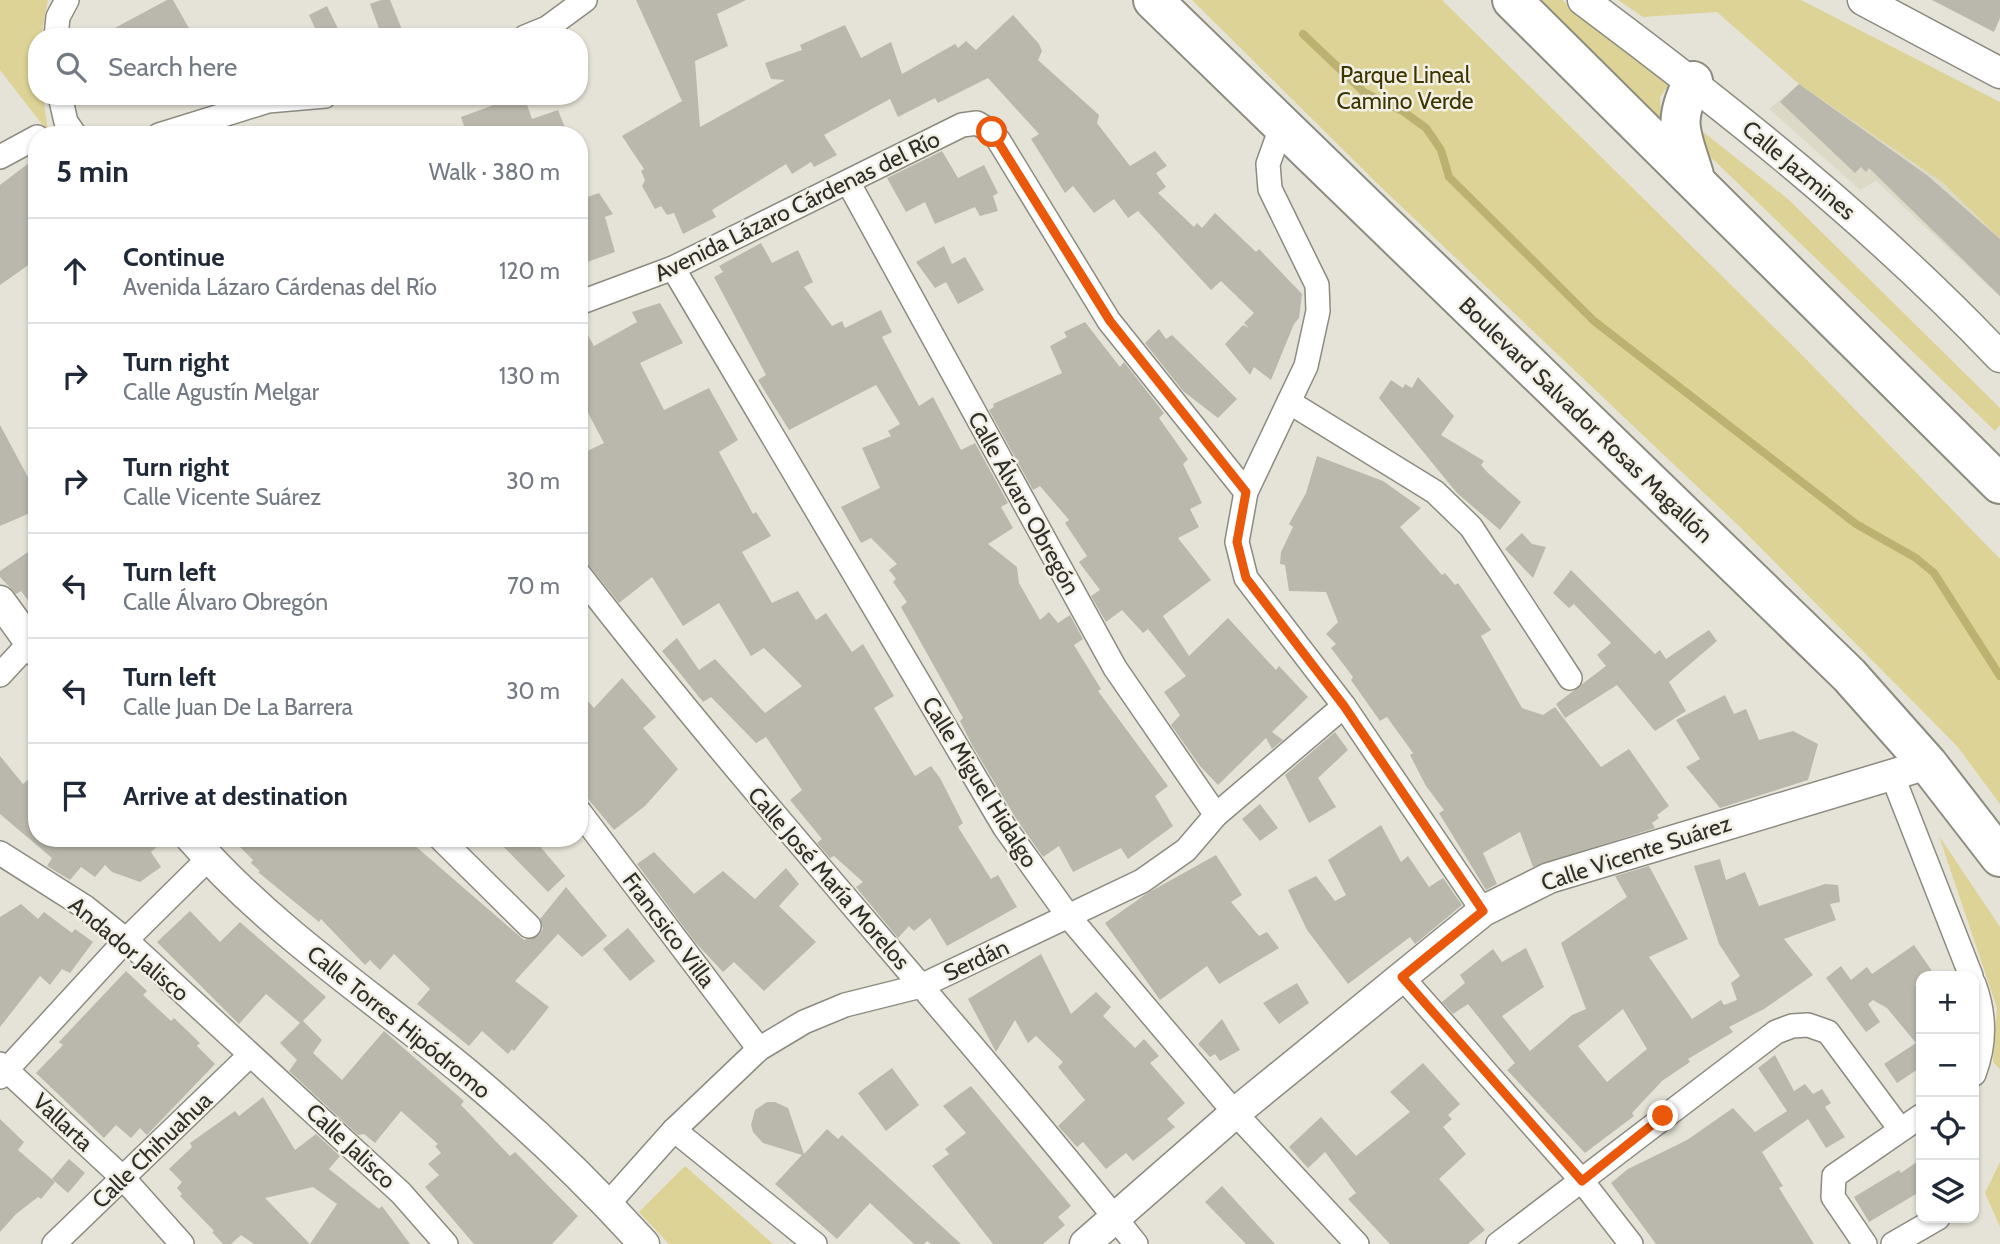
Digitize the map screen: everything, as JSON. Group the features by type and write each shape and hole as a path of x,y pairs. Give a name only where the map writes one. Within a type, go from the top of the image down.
{"highway":[{"name":"Boulevard Salvador Rosas Magallón","path":"1153,0 1849,675 1928,764 2000,857"},
{"path":"1511,0 1906,388 2000,484"},
{"path":"1693,81 1679,108 1678,122 1696,181"},
{"path":"1906,388 2000,456"}],"street":[{"path":"56,28 66,0"},
{"path":"548,28 585,0"},
{"name":"Calle Jazmines","path":"1583,0 1693,81 1931,284 2000,357"},
{"path":"1864,0 2000,73"},
{"path":"63,105 70,126"},
{"path":"188,126 255,105"},
{"name":"Avenida Lázaro Cárdenas del Río","path":"588,300 673,268 962,125 977,123 985,126 999,141 1110,321 1246,492"},
{"path":"1282,125 1268,164 1270,189 1317,285 1318,311 1306,366 1246,492 1237,542 1246,578 1344,706 1483,911"},
{"path":"0,157 28,142"},
{"name":"Calle Álvaro Obregón","path":"848,182 1115,668 1216,815"},
{"name":"Calle Miguel Hidalgo","path":"673,268 1005,828 1069,917 1235,1114 1357,1244"},
{"path":"1289,402 1435,492 1471,527 1570,678"},
{"name":"Calle José María Morelos","path":"588,586 672,694 1136,1244"},
{"path":"0,601 28,636"},
{"path":"0,675 28,649"},
{"name":"Serdán","path":"608,1204 674,1130 759,1049 804,1022 845,1005 921,986 1142,881 1186,850 1216,815 1344,706"},
{"name":"Calle Vicente Suárez","path":"1086,1244 1235,1114 1483,911 1549,878 1891,772 1928,764"},
{"path":"1891,772 1969,971"},
{"name":"Francsico Villa","path":"588,823 759,1049"},
{"path":"449,847 528,926"},
{"path":"2,1070 126,940 200,848"},
{"name":"Calle Torres Hipódromo","path":"200,848 294,937 468,1075 608,1204 643,1244"},
{"name":"Andador Jalisco","path":"0,853 85,907 126,940 250,1055"},
{"path":"1402,977 1582,1181 1631,1244"},
{"path":"1979,997 1983,1007 1983,1038 1979,1054"},
{"path":"1498,1244 1765,1040 1792,1026 1808,1025 1828,1032 1900,1129"},
{"name":"Calle Chihuahua","path":"54,1244 250,1055"},
{"name":"Calle Jalisco","path":"250,1055 401,1193 446,1244"},
{"name":"Vallarta","path":"2,1070 124,1179 182,1244"},
{"path":"1865,1244 1833,1197 1834,1177 1916,1119"},
{"path":"674,1130 815,1244"},
{"path":"1893,1244 1929,1223"}],"shaded area":[{"path":"1799,84 1942,182 2000,239 2000,297 1876,181 1860,190 1769,109"}],"green space":[{"path":"0,0 48,0 43,28 28,28 28,105 44,105 47,126 43,126 0,70"},
{"name":"Parque Lineal Camino Verde","path":"1192,0 1442,0 1804,357 2000,559 2000,804 1957,746 1740,527 1382,188"},
{"path":"1533,0 1562,0 1670,83 1660,97 1662,129"},
{"path":"1618,0 1801,0 2000,102 2000,239 1942,182 1799,84 1717,12 1643,17"},
{"path":"1697,127 1788,199 2000,408 2000,425 1995,431 1692,139"},
{"path":"1939,836 2000,927 2000,1069 1993,1062 1997,1008"},
{"path":"2000,1162 2000,1227 1985,1193"},
{"path":"685,1166 773,1244 669,1244 639,1212"}],"building":[{"path":"167,0 173,0 189,28 158,28 115,28"},
{"path":"390,0 401,28 379,28 370,4"},
{"path":"636,0 746,0 717,14 728,46 695,61 700,127 785,80 771,79 765,63 802,50 800,45 845,25 861,58 891,42 902,74 955,44 958,48 966,41 976,50 1013,15 1039,44 1042,51 1038,60 1099,115 1097,123 1130,166 1155,151 1167,166 1156,173 1166,187 1158,193 1194,227 1197,223 1202,228 1215,213 1256,252 1259,249 1302,294 1299,318 1271,380 1254,367 1250,375 1225,344 1243,325 1249,328 1244,323 1254,313 1221,281 1211,290 1138,211 1128,218 1114,199 1094,213 1073,186 1065,193 1031,139 1039,134 988,78 938,103 935,98 898,117 890,99 824,135 837,155 814,167 811,162 792,174 786,164 712,210 716,217 683,234 674,213 667,215 661,206 655,209 642,186 645,180 641,171 644,169 622,136 682,101"},
{"path":"1932,0 2000,0 2000,18 1994,32"},
{"path":"327,6 338,28 315,28 309,15"},
{"path":"1799,84 1928,176 2000,239 2000,296 1869,168 1866,172 1861,167 1855,173 1780,102"},
{"path":"494,105 527,105 532,119 558,110 564,126 464,126 461,117"},
{"path":"942,151 958,178 984,165 998,193 993,196 998,211 980,216 975,207 935,224 925,202 906,212 887,178"},
{"path":"28,164 28,265 0,285 0,185"},
{"path":"599,193 613,214 605,217 615,252 588,262 588,197"},
{"path":"761,243 772,263 798,250 813,282 804,287 832,326 842,321 845,328 881,310 892,332 882,337 919,406 933,397 961,450 975,443 1008,503 1001,507 1013,528 988,544 1017,567 1019,583 1040,620 1049,612 1058,623 1070,615 1083,639 1074,645 1101,689 1098,691 1168,786 1155,796 1173,826 1128,859 1121,848 1073,872 1059,846 1043,857 1017,820 972,745 960,721 963,718 901,607 907,602 893,582 896,579 889,570 897,564 871,538 861,543 841,507 880,488 862,448 891,436 888,431 900,424 876,385 789,430 758,380 766,375 714,277 723,272 719,266"},
{"path":"944,246 952,264 965,257 984,290 958,304 946,282 935,288 916,262"},
{"path":"660,303 683,343 640,363 664,410 709,388 738,440 719,452 753,514 756,512 771,536 742,552 772,603 798,591 816,620 826,613 852,652 863,644 894,696 874,708 915,776 931,766 940,778 963,823 958,827 991,879 998,875 1017,907 947,946 930,918 914,931 909,926 898,938 856,887 863,882 834,856 830,858 817,843 822,839 790,800 802,790 766,737 756,743 711,697 703,702 662,651 677,638 699,670 715,659 765,713 802,686 764,648 751,656 719,603 683,626 652,577 619,603 588,564 588,451 604,443 588,413 588,336 594,346 637,322 632,312"},
{"path":"1085,322 1120,367 1124,362 1164,413 1159,418 1188,459 1183,464 1202,503 1190,509 1199,527 1178,538 1211,580 1163,616 1189,656 1228,618 1276,670 1279,666 1308,697 1272,732 1283,740 1272,749 1266,738 1218,785 1200,766 1171,725 1180,715 1164,692 1186,676 1148,629 1143,633 1122,610 1106,622 1091,596 1100,590 1079,562 1087,556 1065,523 1069,520 1040,486 1033,490 989,410 994,407 993,404 1062,373 1050,346 1067,337 1064,332"},
{"path":"1159,329 1166,339 1172,335 1237,399 1218,418 1183,391 1145,343"},
{"path":"1418,377 1454,416 1441,435 1484,461 1481,465 1487,472 1521,502 1500,530 1457,493 1379,398 1391,380 1403,388 1405,384 1412,388"},
{"path":"0,425 28,477 28,514 0,526"},
{"path":"1317,456 1383,481 1421,508 1400,527 1442,575 1445,573 1455,585 1458,583 1491,630 1481,636 1522,708 1543,715 1555,707 1601,767 1629,749 1669,806 1657,815 1659,818 1652,823 1655,828 1533,867 1520,832 1483,853 1497,884 1486,890 1439,813 1444,810 1426,786 1410,755 1413,753 1387,717 1380,721 1351,680 1353,677 1331,648 1336,644 1326,634 1338,622 1326,592 1289,591 1285,565 1280,564 1281,552 1293,527 1289,524 1306,493"},
{"path":"1522,533 1532,544 1546,547 1533,578 1505,549"},
{"path":"28,552 28,600 21,591 16,594 0,577 0,571"},
{"path":"1571,570 1655,654 1660,650 1666,659 1709,630 1717,641 1669,682 1686,711 1655,731 1617,685 1565,718 1556,704 1606,666 1597,655 1611,643 1574,604 1569,608 1553,593"},
{"path":"622,678 656,717 643,728 678,769 645,806 614,830 588,799 588,701 594,708"},
{"path":"1725,695 1734,714 1746,709 1759,740 1793,731 1818,744 1808,780 1720,808 1686,767 1700,759 1676,720"},
{"path":"1335,732 1348,750 1318,778 1336,807 1309,823 1285,775"},
{"path":"0,756 23,784 28,780 28,838 0,814"},
{"path":"1260,804 1278,828 1260,841 1242,819"},
{"path":"1381,825 1401,862 1408,856 1429,887 1443,878 1462,905 1415,944 1410,937 1348,984 1307,930 1288,890 1316,876 1335,901 1346,895 1328,860"},
{"path":"39,847 157,847 151,852 161,867 140,882 112,872 105,865 95,877 81,867 70,880 47,866 52,858"},
{"path":"240,847 416,847 524,940 539,935 543,929 540,919 566,887 607,936 582,957 558,934 515,981 549,1007 514,1051 512,1049 508,1054 482,1031 469,1046 417,1004 430,989 394,954 380,970 370,960 365,965 321,919 319,922 258,872 260,871 251,863 253,860"},
{"path":"504,847 541,847 565,876 548,892"},
{"path":"654,852 694,894 723,871 755,899 786,868 799,884 779,906 816,942 764,991 734,962 723,972 695,942 637,864"},
{"path":"1216,855 1242,895 1231,902 1259,936 1267,932 1279,948 1219,984 1207,966 1160,1000 1105,923 1146,894"},
{"path":"1720,859 1726,880 1745,872 1759,906 1825,884 1838,885 1840,902 1830,904 1836,920 1784,939 1813,975 1764,1009 1729,1027 1733,1032 1688,1059 1690,1062 1662,1081 1632,1113 1634,1116 1585,1153 1507,1070 1515,1063 1468,1004 1453,1014 1442,1002 1465,983 1460,975 1493,949 1502,962 1526,948 1544,987 1502,1016 1530,1051 1572,1015 1586,1009 1561,943 1627,897 1615,876 1649,866 1688,939 1649,957 1692,1019 1721,1000 1724,1005 1737,1000 1731,983 1740,976 1719,944 1694,866","holes":["1623,1009 1647,1049 1607,1082 1578,1046"]},
{"path":"21,904 38,919 44,912 72,933 75,929 93,942 70,973 62,969 50,985 40,976 0,1027 0,917"},
{"path":"190,911 220,942 240,922 326,997 303,1021 322,1040 313,1053 342,1080 384,1031 464,1101 461,1105 510,1156 515,1152 578,1216 552,1244 474,1244 425,1187 439,1175 428,1164 441,1153 435,1146 438,1144 401,1111 375,1143 364,1134 358,1135 289,1071 297,1060 280,1043 300,1023 266,994 239,1024 157,942"},
{"path":"628,928 655,961 630,981 603,949"},
{"path":"1914,945 1932,971 1916,971 1916,1043 1887,1008 1873,1000 1868,1004 1880,1022 1866,1032 1826,978 1841,966 1851,980 1867,967 1872,974"},
{"path":"1041,954 1071,1014 1096,992 1111,1007 1103,1016 1135,1048 1144,1039 1159,1056 1150,1063 1185,1103 1167,1119 1175,1127 1133,1161 1126,1153 1106,1169 1083,1142 1077,1147 1058,1126 1085,1100 1058,1067 1063,1062 1036,1036 1028,1043 1015,1020 996,1052 968,999"},
{"path":"126,971 147,991 143,995 171,1021 174,1018 200,1043 197,1046 215,1064 147,1135 140,1128 131,1138 116,1125 104,1138 36,1073 63,1045 59,1042"},
{"path":"1297,983 1309,1003 1279,1024 1263,1003"},
{"path":"1222,1019 1240,1050 1220,1061 1215,1054 1210,1057 1198,1044"},
{"path":"1916,1043 1916,1070 1897,1083 1884,1064"},
{"path":"1775,1055 1794,1091 1805,1084 1813,1094 1822,1089 1831,1103 1825,1107 1845,1137 1826,1148 1808,1119 1762,1152 1783,1186 1779,1188 1814,1244 1656,1244 1611,1183 1628,1169 1687,1140 1733,1108 1755,1132 1787,1111 1758,1068"},
{"path":"1423,1063 1460,1104 1448,1115 1452,1119 1443,1127 1466,1154 1439,1179 1485,1230 1468,1244 1390,1244 1348,1199 1356,1193 1325,1152 1308,1168 1289,1147 1321,1117 1356,1156 1410,1112 1390,1092"},
{"path":"892,1068 919,1105 886,1131 858,1093"},
{"path":"971,1086 1071,1206 1058,1217 1065,1225 1043,1244 993,1244 932,1166 949,1154 945,1149 966,1133 943,1106"},
{"path":"263,1097 295,1150 316,1134 340,1156 329,1169 379,1209 382,1206 410,1244 310,1244 254,1244 241,1235 231,1244 223,1244 180,1196 182,1194 177,1188 182,1182 169,1169 192,1147 190,1143 235,1111 239,1116","holes":["313,1187 337,1204 310,1244 265,1198"]},
{"path":"767,1102 775,1102 788,1108 804,1154 827,1129 838,1139 842,1135 961,1244 931,1244 927,1241 924,1244 914,1244 870,1203 837,1239 775,1184 802,1155 763,1143 753,1132 751,1125 755,1110"},
{"path":"0,1119 24,1142 18,1150 55,1182 41,1199 38,1197 16,1214 0,1232"},
{"path":"69,1159 85,1173 68,1193 52,1179"},
{"path":"1916,1162 1916,1194 1869,1222 1854,1197 1899,1170 1901,1173"},
{"path":"1222,1186 1275,1244 1246,1244 1205,1202"}],"waterway":[{"path":"1303,34 1364,92 1404,112 1426,128 1441,150 1449,177 1594,321 1856,524 1916,558 1934,573 2000,676"}],"route":[{"path":"992,132 1110,321 1246,492 1237,542 1246,578 1344,706 1483,911 1402,977 1582,1181 1663,1116"}]}
